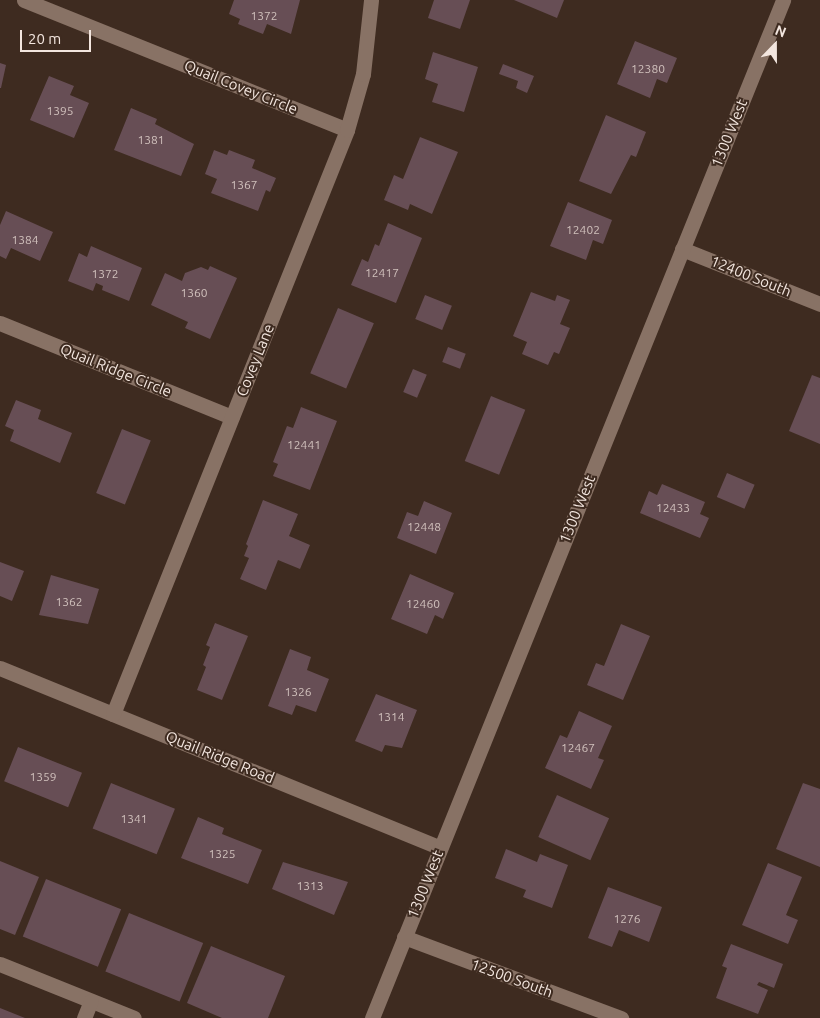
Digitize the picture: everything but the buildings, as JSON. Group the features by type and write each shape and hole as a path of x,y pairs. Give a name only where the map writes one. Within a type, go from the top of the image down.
{"street":[{"name":"Quail Covey Circle","path":"24,0 347,130"},
{"name":"Covey Lane","path":"113,714 347,130 363,74 370,0"},
{"name":"1300 West","path":"372,1018 439,847 783,0"},
{"name":"12400 South","path":"682,249 820,304"},
{"name":"Quail Ridge Circle","path":"0,323 232,417"},
{"name":"Quail Ridge Road","path":"0,668 439,847"},
{"name":"12500 South","path":"404,937 621,1018"},
{"path":"0,964 134,1018"},
{"path":"84,1018 91,1000"}]}
